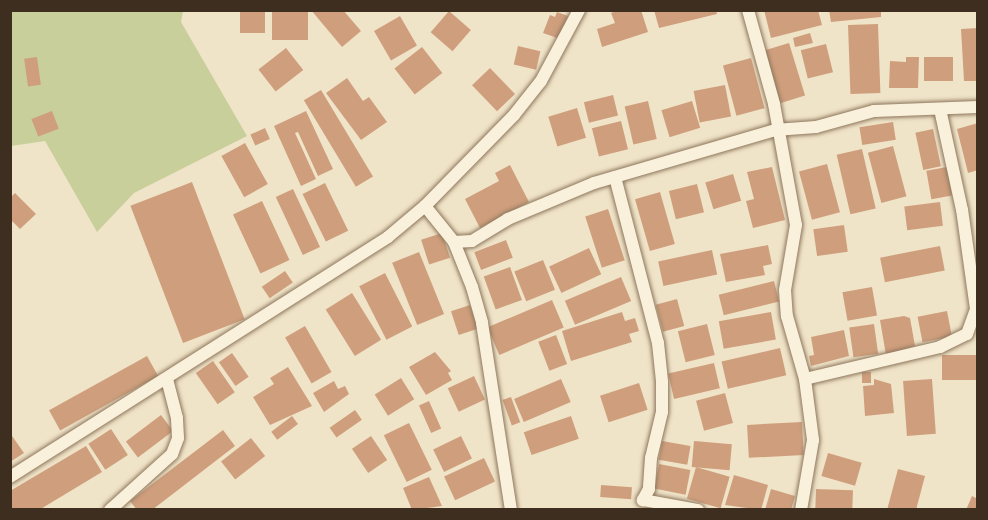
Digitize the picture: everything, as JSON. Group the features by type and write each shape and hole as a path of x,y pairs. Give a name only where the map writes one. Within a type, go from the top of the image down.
{"street":[{"path":"10,477 388,237 425,206 514,115 541,81 579,10"},
{"path":"748,10 774,104 776,130 796,225 785,290 787,316 805,379 813,440 801,510"},
{"path":"454,242 472,241 508,219 615,177 776,130 816,127 874,111 978,107"},
{"path":"805,379 940,346 966,334 976,309 962,210 940,109"},
{"path":"615,177 658,343 662,382 662,412 651,458 649,489 643,500 698,510"},
{"path":"425,206 454,242 482,323 511,510"},
{"path":"110,510 172,454 178,438 177,418 167,379"}],"green space":[{"path":"10,11 183,11 181,22 247,136 134,193 97,232 45,141 11,146"}],"building":[{"path":"240,10 265,10 265,33 240,33"},
{"path":"272,10 308,10 308,40 272,40"},
{"path":"311,10 343,10 361,31 342,47"},
{"path":"619,10 641,10 648,32 602,47 597,29 615,23 611,13"},
{"path":"654,10 716,10 717,14 659,28"},
{"path":"764,10 818,10 822,25 771,38"},
{"path":"829,10 881,10 881,17 831,22"},
{"path":"449,11 471,30 453,51 431,32"},
{"path":"557,12 568,16 560,39 543,33 550,15 555,17"},
{"path":"400,16 417,45 391,60 374,31"},
{"path":"878,24 880,93 850,94 848,25"},
{"path":"978,28 978,81 964,81 961,29"},
{"path":"810,33 813,43 795,47 793,38"},
{"path":"789,43 805,96 780,103 764,51"},
{"path":"826,44 833,72 808,78 801,50"},
{"path":"518,46 540,51 536,70 514,65"},
{"path":"422,47 442,73 415,95 394,69"},
{"path":"286,48 303,70 276,92 258,70"},
{"path":"37,57 41,85 28,87 24,59"},
{"path":"906,57 919,57 918,88 889,88 890,61 906,62"},
{"path":"924,57 953,57 953,81 924,81"},
{"path":"751,58 764,108 736,116 723,66"},
{"path":"490,68 515,94 497,111 472,85"},
{"path":"347,78 363,101 369,97 387,122 361,140 326,93"},
{"path":"725,85 731,116 700,123 694,91"},
{"path":"321,90 373,177 356,187 304,100"},
{"path":"613,95 618,115 589,123 584,102"},
{"path":"648,101 657,139 633,144 625,106"},
{"path":"692,101 700,128 670,137 661,110"},
{"path":"577,108 586,138 557,146 548,117"},
{"path":"52,111 59,129 38,137 31,119"},
{"path":"306,111 333,169 318,176 298,132 295,133 316,179 301,186 274,126"},
{"path":"621,121 628,149 599,156 592,128"},
{"path":"893,122 896,140 862,145 859,127"},
{"path":"978,123 978,170 968,173 957,129"},
{"path":"265,128 270,139 255,145 250,135"},
{"path":"933,129 941,166 923,170 915,133"},
{"path":"245,143 268,184 244,197 221,156"},
{"path":"893,146 906,196 881,203 868,153"},
{"path":"862,149 876,208 850,214 837,155"},
{"path":"827,164 840,212 812,220 799,172"},
{"path":"510,165 529,202 480,228 465,199 499,181 495,173"},
{"path":"772,167 785,220 753,228 746,201 754,199 747,172"},
{"path":"947,167 952,196 931,199 926,171"},
{"path":"733,174 741,201 713,209 705,182"},
{"path":"192,182 245,319 183,343 130,206"},
{"path":"325,183 348,231 326,242 303,194"},
{"path":"697,184 704,212 676,219 669,191"},
{"path":"293,189 320,247 303,255 276,197"},
{"path":"660,192 675,244 650,251 635,199"},
{"path":"15,193 36,214 20,229 10,219 10,198"},
{"path":"262,201 289,260 260,273 233,215"},
{"path":"940,202 943,226 907,230 904,206"},
{"path":"608,209 625,260 602,268 585,216"},
{"path":"844,225 848,252 817,256 813,229"},
{"path":"442,233 450,258 429,265 421,240"},
{"path":"506,240 513,258 481,270 474,252"},
{"path":"768,245 772,264 763,266 765,275 726,282 720,254"},
{"path":"940,246 945,271 885,282 880,258"},
{"path":"589,248 601,274 561,293 549,267"},
{"path":"712,250 717,274 663,286 658,261"},
{"path":"419,252 444,314 417,325 392,263"},
{"path":"543,260 555,290 526,301 514,272"},
{"path":"510,267 522,300 496,309 484,277"},
{"path":"285,271 293,283 270,298 262,287"},
{"path":"385,273 412,326 386,340 359,286"},
{"path":"621,277 631,301 575,325 565,301"},
{"path":"774,281 779,301 724,315 719,295"},
{"path":"872,287 877,316 847,321 842,292"},
{"path":"352,293 381,340 355,356 326,309"},
{"path":"677,299 684,326 663,332 656,305"},
{"path":"552,300 564,328 499,355 488,327"},
{"path":"470,305 478,329 459,335 451,311"},
{"path":"947,311 952,337 923,342 918,317"},
{"path":"622,312 625,321 635,318 639,331 629,334 632,342 571,361 562,331"},
{"path":"771,312 776,340 724,349 719,321"},
{"path":"904,316 910,318 915,346 886,355 880,320"},
{"path":"707,324 715,355 686,362 678,331"},
{"path":"874,324 878,354 853,357 849,327"},
{"path":"305,326 332,372 312,383 285,338"},
{"path":"844,330 849,356 811,366 809,356 814,355 811,337"},
{"path":"556,335 567,364 549,371 538,342"},
{"path":"780,348 786,375 728,389 722,361"},
{"path":"435,352 451,371 448,373 452,380 426,395 409,367"},
{"path":"232,353 249,377 236,386 219,362"},
{"path":"942,355 978,355 978,380 942,380"},
{"path":"147,356 158,376 60,430 49,410"},
{"path":"213,361 235,392 218,404 196,373"},
{"path":"714,363 720,388 674,399 668,374"},
{"path":"288,367 312,406 270,425 253,397 274,384 270,378"},
{"path":"862,372 871,372 871,383 862,383"},
{"path":"474,376 485,400 459,412 448,388"},
{"path":"401,378 414,399 388,416 375,394"},
{"path":"561,379 571,402 524,422 514,399"},
{"path":"874,379 891,384 894,413 865,416 863,386 874,385"},
{"path":"932,379 936,434 907,436 903,381"},
{"path":"334,381 338,389 345,386 349,394 324,412 313,393"},
{"path":"639,383 648,410 609,422 600,396"},
{"path":"725,393 733,423 704,431 696,401"},
{"path":"511,397 520,422 512,425 503,400"},
{"path":"429,401 441,428 431,433 419,405"},
{"path":"355,410 362,420 336,438 330,428"},
{"path":"161,415 173,431 138,457 126,441"},
{"path":"292,416 298,424 277,440 271,432"},
{"path":"571,416 579,439 532,455 524,432"},
{"path":"802,422 804,455 749,458 747,425"},
{"path":"409,423 432,470 407,482 384,435"},
{"path":"111,429 128,455 105,470 88,444"},
{"path":"223,430 235,446 152,510 137,510 130,501"},
{"path":"10,433 24,453 10,462"},
{"path":"371,436 387,460 368,473 352,449"},
{"path":"461,436 472,458 444,472 433,450"},
{"path":"251,438 265,456 235,480 221,461"},
{"path":"662,441 691,446 687,465 659,460"},
{"path":"694,441 732,444 730,470 692,467"},
{"path":"86,446 102,472 39,510 10,510 10,491"},
{"path":"828,453 862,463 855,486 821,476"},
{"path":"484,458 495,482 455,500 444,477"},
{"path":"659,464 690,470 686,495 654,489"},
{"path":"696,467 730,477 721,508 687,499"},
{"path":"898,469 925,476 916,510 887,510"},
{"path":"734,475 768,485 761,510 725,505"},
{"path":"429,477 442,506 412,510 403,488"},
{"path":"601,485 632,487 631,499 600,497"},
{"path":"771,489 795,496 791,510 765,510"},
{"path":"816,489 853,490 852,510 815,510"},
{"path":"972,496 978,499 978,510 966,510"}]}
